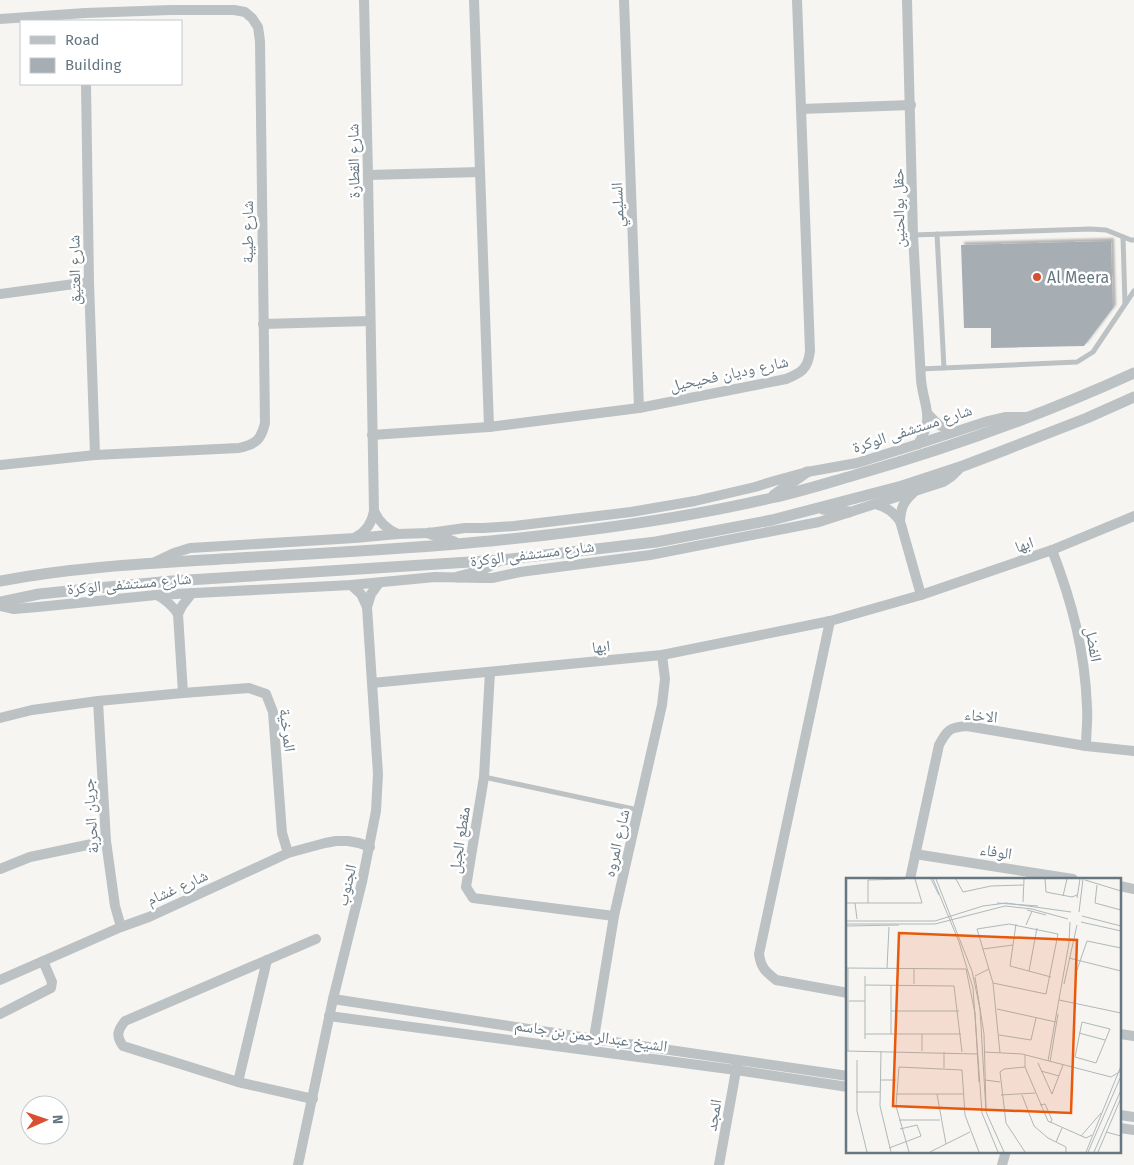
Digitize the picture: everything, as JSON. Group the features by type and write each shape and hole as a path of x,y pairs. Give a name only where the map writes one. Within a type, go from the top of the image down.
{"street":[{"name":"شارع القطارة","path":"355,538 366,530 374,511 364,0"},
{"path":"474,0 489,427"},
{"name":"السليمي","path":"624,0 639,408"},
{"name":"شارع وديان فحيحيل","path":"372,434 489,427 639,408 786,379 804,370 809,361 810,342 797,0"},
{"name":"حقل بوالحنين","path":"907,0 913,235 922,394 928,414 926,430 918,444"},
{"name":"شارع طيبة","path":"0,19 85,17 171,5 245,12 258,27 261,70 264,423 262,433 257,441 239,448 95,455 0,465"},
{"name":"شارع العتيق","path":"86,85 89,282 95,455"},
{"path":"801,109 911,105"},
{"path":"368,174 480,172"},
{"path":"0,294 89,282"},
{"path":"263,324 370,321"},
{"name":"شارع مستشفى الوكرة","path":"0,581 36,574 105,566 498,540 654,521 768,499 895,464 1028,417 1094,391 1134,372"},
{"name":"شارع مستشفى الوكرة","path":"0,602 39,594 163,582 501,560 656,542 772,520 902,486 963,466 1087,418 1134,397"},
{"path":"928,414 936,423 947,429 960,430"},
{"name":"شارع مستشفى الوكرة","path":"154,563 174,553 190,548 429,533 465,528 497,528 631,512 695,501 807,472 857,463 988,420 1005,417 1028,417"},
{"name":"شارع مستشفى الوكرة","path":"0,606 14,609 156,595 351,585 435,577 492,578 520,572 650,555 819,522 943,482 963,466"},
{"path":"768,499 807,472"},
{"path":"900,522 901,510 906,499 915,491"},
{"path":"875,504 885,507 894,513 900,522 920,595"},
{"path":"819,508 849,512"},
{"path":"374,511 380,523 398,534"},
{"name":"ابها","path":"372,683 662,655 830,621 920,595 1052,550 1134,516"},
{"path":"429,533 458,543"},
{"name":"الفضل","path":"1052,550 1064,581 1080,644 1085,676 1087,709 1086,746"},
{"path":"458,577 480,571 501,560"},
{"name":"الجنوب","path":"298,1165 329,1016 370,847 376,811 378,774 367,607 371,594 379,583"},
{"path":"351,585 361,594 367,607"},
{"path":"182,693 178,614 192,593"},
{"path":"156,595 165,599 178,614"},
{"path":"830,621 759,954 761,964 776,980 846,993"},
{"name":"شارع المروه","path":"592,1051 614,916 662,706 665,679 662,655"},
{"name":"مقطع الجبل","path":"490,672 484,776 466,887 474,898 614,916"},
{"name":"المرخية","path":"0,718 32,710 98,701 182,693 249,688 266,694 273,712 282,833 288,853"},
{"name":"جريان الحربة","path":"98,701 106,841 115,906 121,926"},
{"name":"الاخاء","path":"910,878 939,745 948,730 967,726 1086,746 1134,751"},
{"path":"0,869 30,857 106,841"},
{"name":"شارع غشام","path":"0,980 121,926 149,917 288,853 336,841 348,841 370,847"},
{"name":"الوفاء","path":"915,854 1067,878"},
{"path":"313,1099 238,1082 123,1046 118,1034 125,1021 316,939"},
{"path":"238,1082 267,960"},
{"path":"0,1014 50,988 52,982 43,961"},
{"name":"الشيخ عبدالرحمن بن جاسم","path":"333,999 594,1039 846,1087"},
{"name":"الشيخ عبدالرحمن بن جاسم","path":"329,1016 592,1051 846,1076"},
{"name":"المجد","path":"719,1165 737,1065"},
{"path":"1002,1165 1006,1152"}],"lane":[{"path":"913,235 1090,229 1106,230 1134,240"},
{"path":"937,234 944,368"},
{"path":"1123,237 1125,304"},
{"path":"920,369 1077,362 1093,352 1134,291"},
{"path":"484,776 638,810"}],"building":[{"name":"Al Meera","path":"1111,241 1113,308 1084,346 991,348 991,328 964,328 961,245"}],"place":[{"name":"Al Meera","path":"1037,277"}]}
